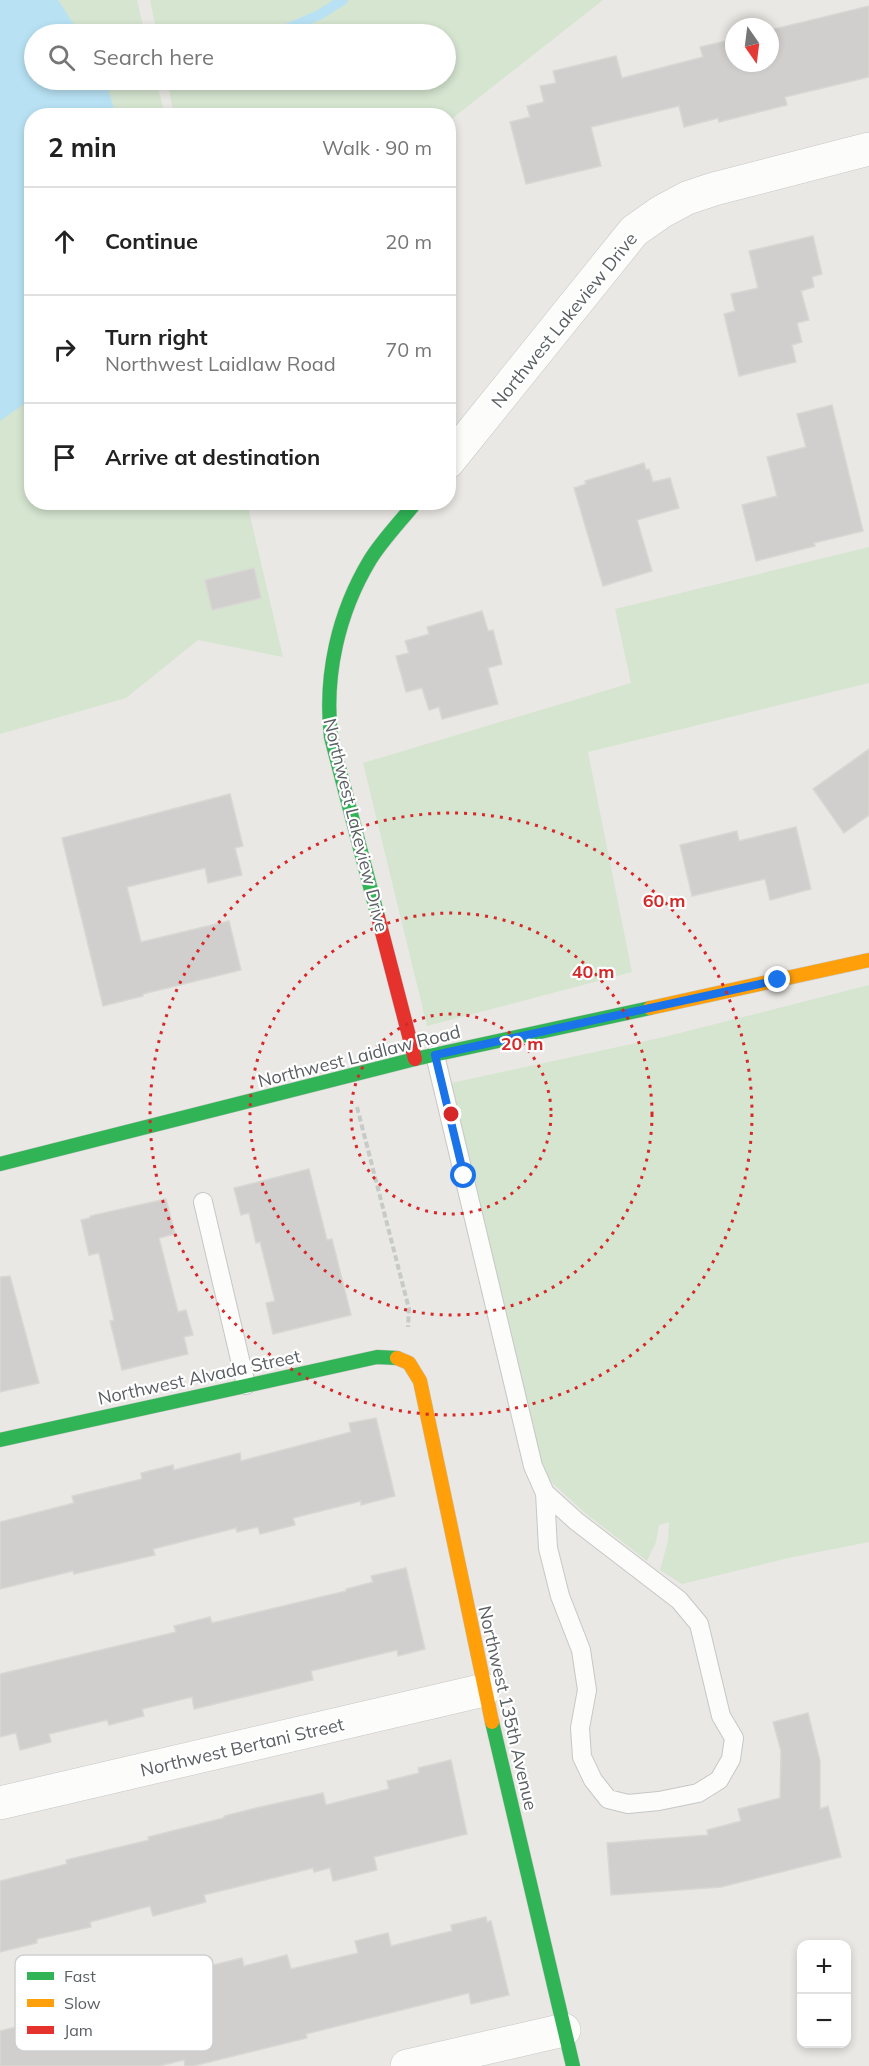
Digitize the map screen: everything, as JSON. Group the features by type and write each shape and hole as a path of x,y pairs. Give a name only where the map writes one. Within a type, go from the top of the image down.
{"street":[{"name":"Northwest Lakeview Drive","path":"456,452 634,231 661,212 687,198 869,149"},
{"name":"Northwest Lakeview Drive","path":"410,510 370,560 355,592 339,631 328,705 331,737 415,1059"},
{"name":"Northwest Laidlaw Road","path":"0,1164 415,1059 869,960"},
{"name":"Northwest Alvada Street","path":"0,1440 377,1357 393,1356 406,1361"},
{"name":"Northwest 135th Avenue","path":"406,1361 415,1369 420,1381 484,1690 573,2066"},
{"name":"Northwest Bertani Street","path":"0,1803 484,1690"},
{"path":"407,2066 564,2030"}],"lane":[{"path":"435,1055 533,1466 545,1493 548,1548 560,1596 581,1650 587,1690 580,1728 582,1757 593,1780 608,1799 628,1804 659,1802 698,1794 719,1780 731,1759 734,1738 721,1716 699,1624 679,1600 576,1521 545,1493"},
{"path":"203,1202 246,1385"}],"path":[{"path":"349,1075 409,1310 406,1361"}],"green space":[{"path":"0,0 137,0 143,24 24,24 24,90 159,90 163,108 24,108 24,510 249,510 283,657 198,640 126,698 0,734"},
{"path":"150,0 603,0 456,116 456,108 173,108 169,90 456,90 456,24 155,24"},
{"path":"869,547 869,683 588,752 632,972 427,1026 363,763 631,683 615,609"},
{"path":"869,985 869,1542 788,1558 682,1584 660,1570 668,1541 669,1522 659,1525 656,1542 647,1561 585,1513 549,1480 539,1460 451,1083 664,1037"}],"water":[{"path":"0,0 58,0 74,24 24,24 24,90 108,90 114,108 24,108 24,404 0,421"}],"building":[{"path":"869,6 869,77 785,97 787,105 719,122 718,118 684,127 679,106 591,127 601,166 526,184 510,122 530,117 527,106 544,102 540,86 556,83 553,71 616,56 622,78 703,57 700,47 725,41 725,72 779,72 779,28"},
{"path":"813,236 822,274 812,277 814,287 801,291 809,320 797,323 802,342 792,345 796,362 739,376 724,314 735,311 731,294 758,288 749,251"},
{"path":"832,405 863,531 756,561 742,505 777,496 767,457 806,447 797,414"},
{"path":"644,463 646,470 649,469 653,482 670,478 679,508 637,520 652,571 603,586 574,488 586,484 585,481"},
{"path":"254,568 261,598 212,610 205,580"},
{"path":"482,611 488,631 493,630 502,664 488,668 498,704 442,719 439,707 429,710 422,688 406,692 396,656 409,653 405,641 429,634 427,627"},
{"path":"869,749 869,815 844,833 813,789"},
{"path":"230,794 243,846 235,848 242,875 208,883 205,868 127,887 141,942 229,921 241,970 103,1006 62,838"},
{"path":"796,827 811,889 770,900 765,879 692,896 680,845 737,831 739,841"},
{"path":"309,1169 327,1240 332,1239 351,1315 273,1334 266,1303 275,1301 260,1242 256,1243 249,1213 241,1215 234,1188"},
{"path":"166,1199 175,1234 159,1238 178,1312 186,1310 193,1335 184,1337 188,1354 122,1370 110,1321 114,1320 99,1253 89,1255 81,1220"},
{"path":"10,1276 39,1383 0,1392 0,1277"},
{"path":"376,1418 395,1496 361,1505 361,1501 293,1518 295,1525 260,1534 258,1527 237,1532 236,1528 153,1549 155,1555 74,1574 73,1571 0,1589 0,1522 74,1503 72,1496 142,1479 141,1473 173,1465 174,1470 240,1453 241,1461 351,1432 349,1423"},
{"path":"406,1568 425,1649 398,1656 397,1650 311,1671 313,1680 194,1709 192,1697 142,1709 144,1716 109,1725 107,1720 49,1734 51,1742 20,1750 16,1733 0,1737 0,1674 176,1632 174,1626 210,1617 212,1623 346,1591 346,1589 373,1582 371,1576"},
{"path":"808,1713 820,1761 820,1809 828,1806 841,1857 721,1887 611,1895 607,1843 708,1835 707,1830 741,1821 738,1809 780,1798 781,1751 773,1722"},
{"path":"451,1760 467,1834 374,1857 377,1870 333,1881 330,1868 314,1872 313,1868 204,1895 206,1902 153,1916 150,1906 90,1922 91,1927 37,1939 37,1943 0,1952 0,1881 67,1864 66,1860 149,1840 148,1837 256,1808 323,1793 326,1805 389,1789 387,1781 419,1773 418,1768"},
{"path":"486,1917 487,1922 491,1921 509,1995 471,2004 469,1993 306,2034 307,2038 193,2066 185,2066 184,2060 159,2066 0,2066 0,2031 15,2027 15,2051 213,2051 213,1965 242,1958 244,1966 287,1955 291,1969 358,1953 355,1941 388,1933 391,1946 452,1931 451,1925"}],"waterway":[{"path":"298,24 319,15 343,0"}],"traffic: fast":[{"path":"378,917 331,737 330,691 336,646 349,601 370,560 409,510"},
{"path":"0,1164 415,1059 650,1008"},
{"path":"0,1440 377,1357 397,1358"},
{"path":"492,1722 573,2066"}],"traffic: slow":[{"path":"650,1008 869,960"},
{"path":"397,1358 409,1363 420,1381 492,1722"}],"traffic: jam":[{"path":"378,917 415,1059"}],"route":[{"path":"464,1176 435,1055 778,980"}]}
